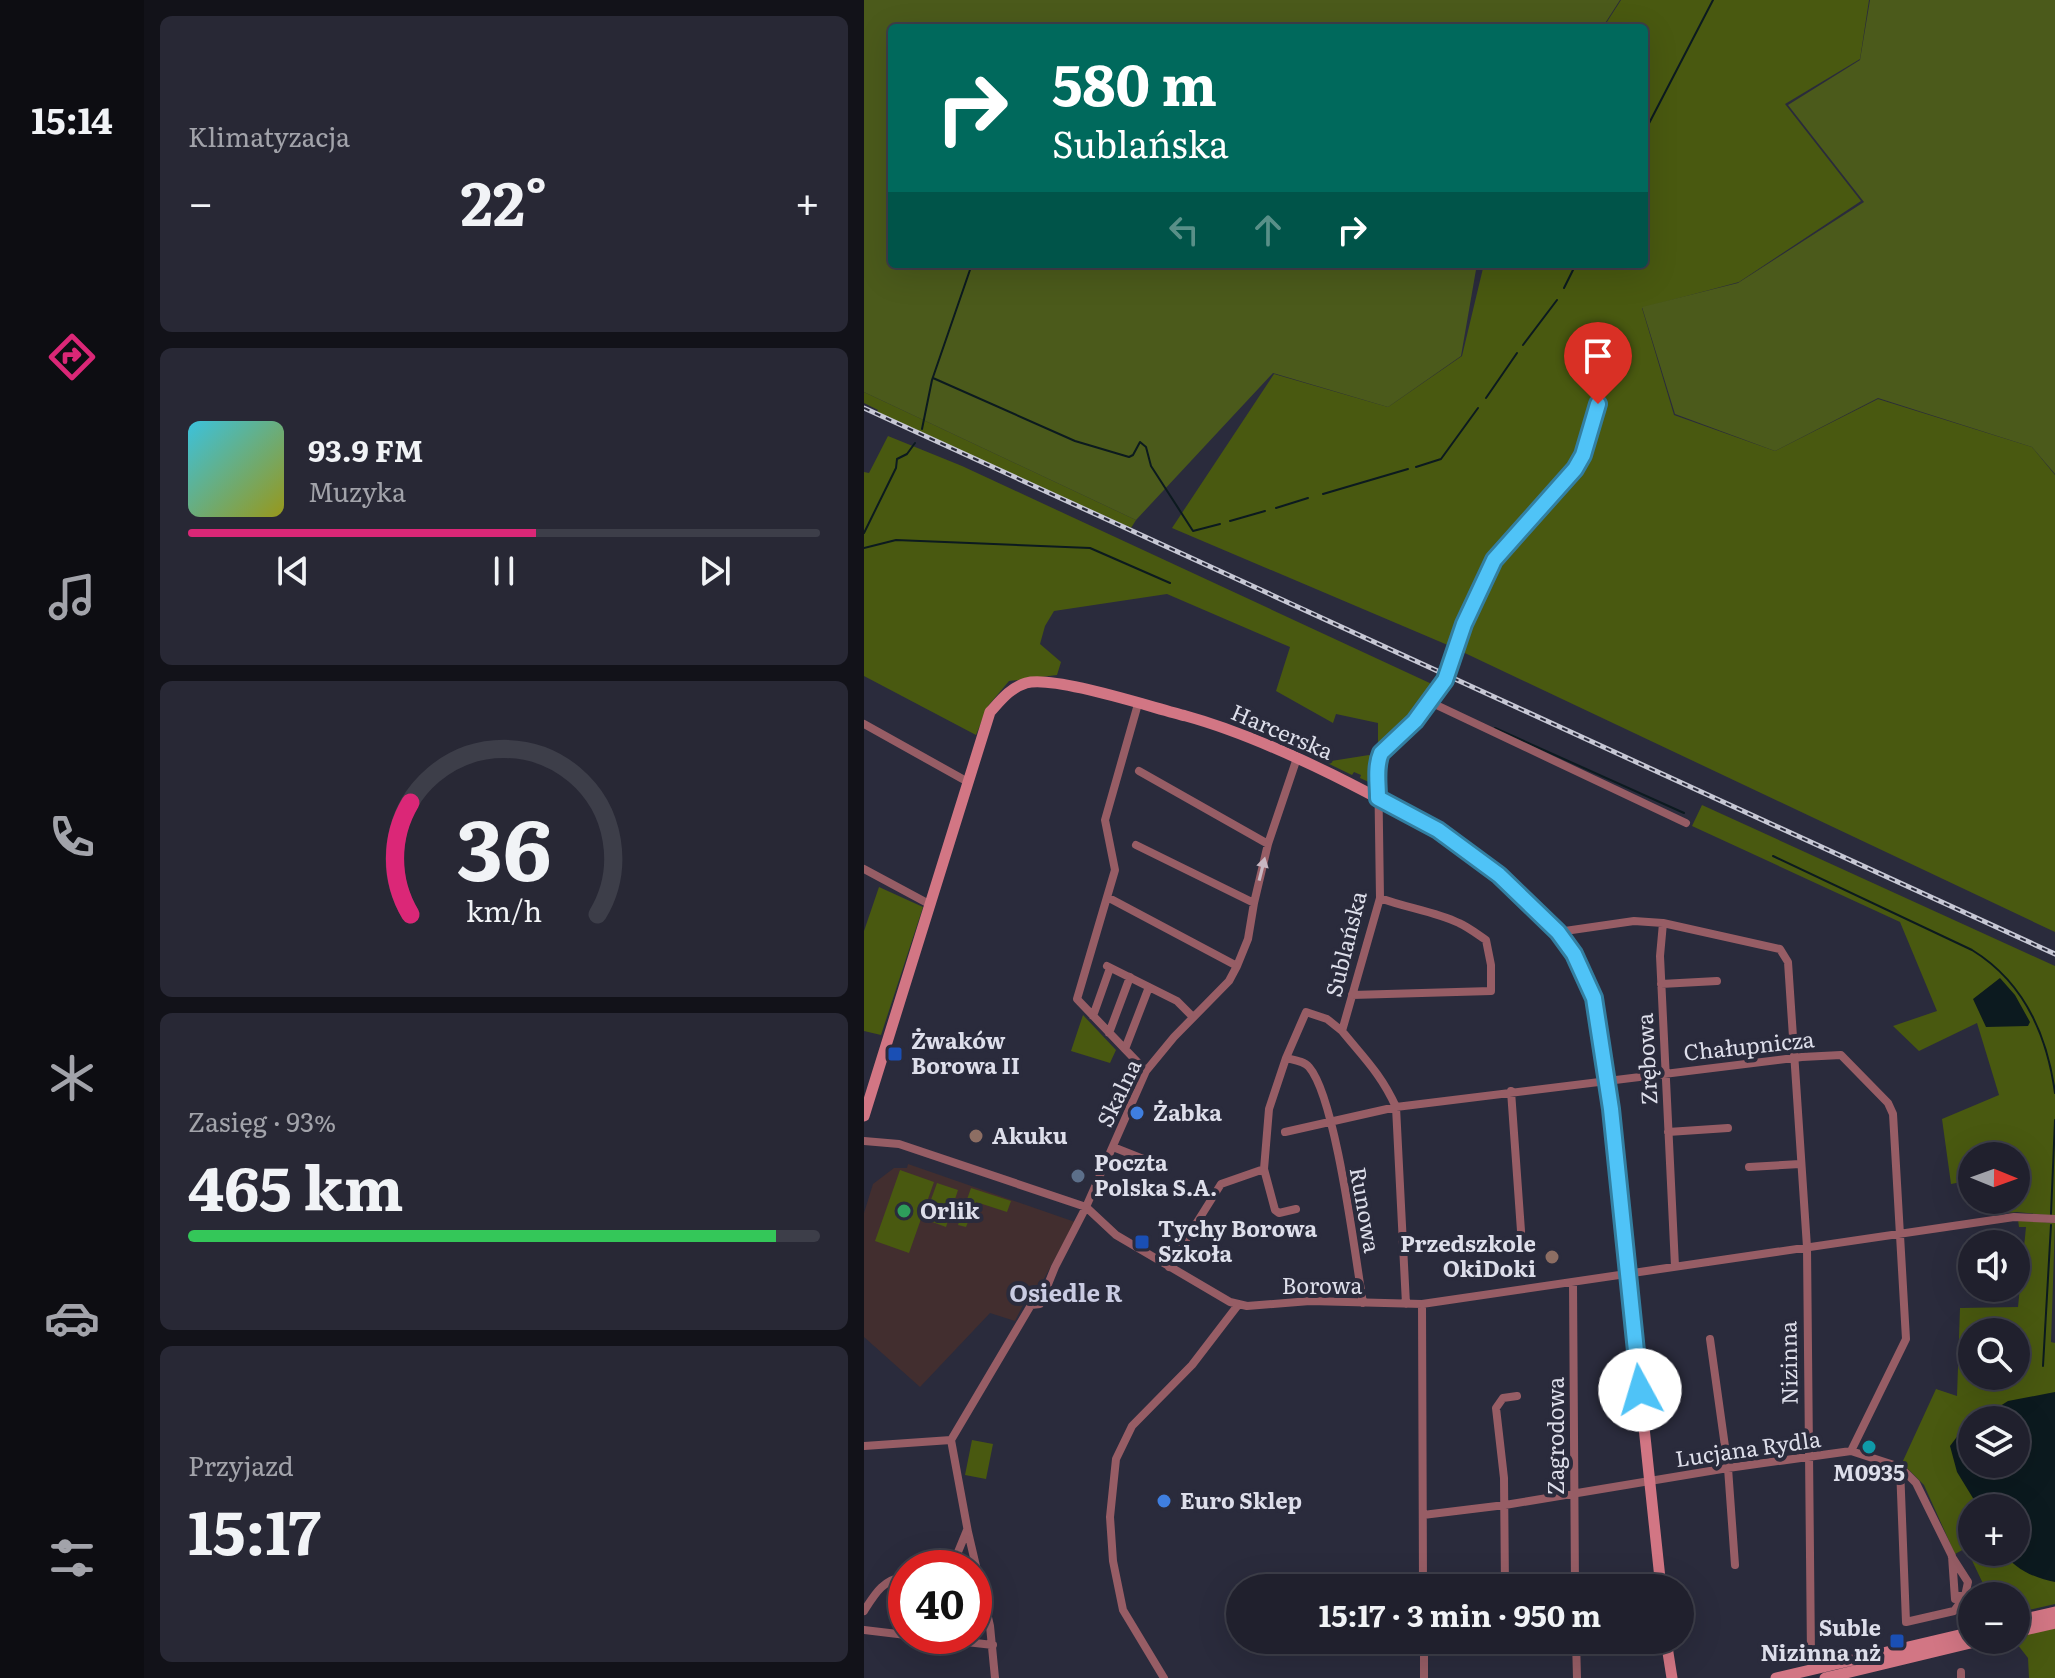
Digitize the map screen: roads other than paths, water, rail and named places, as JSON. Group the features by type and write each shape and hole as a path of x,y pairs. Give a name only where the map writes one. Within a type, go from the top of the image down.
{"street":[{"name":"Sublańska","path":"1406,1304 1396,1107 1372,1064 1342,1031 1380,898 1378,761 1381,753 1415,721 1447,676 1464,624 1494,560 1575,469 1583,455 1598,404"},
{"name":"Harcerska","path":"864,1116 990,712 1010,691 1022,684 1047,682 1192,718 1262,742 1438,830 1499,875 1558,932 1574,954 1594,998 1607,1079 1660,1574"},
{"path":"1430,702 1686,823"},
{"path":"1138,704 1107,808 1106,831 1115,870 1077,999 1146,1071"},
{"path":"864,724 968,782"},
{"name":"Skalna","path":"951,1440 1031,1305 1040,1304 1146,1071 1195,1014 1229,981 1237,966 1248,939 1268,844 1297,758"},
{"path":"1139,771 1268,844"},
{"path":"1136,845 1254,903"},
{"path":"864,869 931,905"},
{"path":"1109,898 1237,966"},
{"path":"1352,995 1491,991 1491,965 1486,940 1462,924 1442,916 1380,898"},
{"name":"Nizinna","path":"1558,932 1634,921 1663,923 1780,949 1789,966 1807,1247 1811,1657"},
{"name":"Zrębowa","path":"1663,923 1660,956 1675,1266"},
{"path":"1093,1016 1109,967 1177,1001 1195,1014"},
{"name":"Skalna","path":"1109,1033 1130,977"},
{"name":"Zrębowa","path":"1661,984 1717,981"},
{"name":"Skalna","path":"1125,1049 1149,987"},
{"path":"1296,1209 1279,1213 1275,1210 1264,1169 1269,1109 1306,1012 1327,1019 1342,1031"},
{"name":"Chałupnicza","path":"1396,1107 1607,1079 1841,1055 1888,1103 1893,1114 1900,1234"},
{"name":"Runowa","path":"1286,1058 1307,1064 1331,1123 1363,1303"},
{"path":"1511,1091 1521,1231"},
{"path":"1285,1132 1396,1107"},
{"name":"Zrębowa","path":"1668,1132 1728,1128"},
{"path":"864,1141 899,1144 1086,1207 1116,1235 1238,1305 1192,1365 1132,1426 1116,1459 1110,1517 1113,1561 1123,1610 1164,1678"},
{"path":"1113,1147 1166,1168"},
{"path":"1749,1167 1800,1164"},
{"path":"1169,1267 1221,1184 1264,1169"},
{"name":"Borowa","path":"1238,1305 1310,1301 1422,1304 2014,1217 2055,1219"},
{"name":"Lucjana Rydla","path":"1423,1515 1851,1451 1906,1339 1900,1234"},
{"name":"Zagrodowa","path":"1573,1283 1575,1574"},
{"path":"1422,1304 1423,1574"},
{"path":"1710,1339 1728,1468 1735,1565"},
{"path":"1505,1574 1505,1505 1496,1408 1503,1398 1517,1396"},
{"path":"864,1446 933,1436 951,1440 993,1645 995,1678"},
{"path":"1851,1451 1900,1467 1916,1483 1966,1582"},
{"path":"1900,1467 1906,1622 1948,1613 1958,1608"},
{"path":"959,1550 968,1530"},
{"path":"1948,1613 1954,1608 1955,1596 1952,1556"},
{"path":"864,1611 888,1580"},
{"path":"2030,1618 2055,1612"},
{"path":"2030,1629 2055,1623"},
{"path":"864,1630 888,1633"},
{"path":"1776,1678 1958,1635"},
{"path":"1825,1678 1958,1646"},
{"path":"1424,1654 1424,1678"},
{"path":"1576,1654 1577,1678"},
{"path":"1666,1654 1666,1678"},
{"path":"1668,1654 1672,1678"}],"waterway":[{"path":"1648,125 1713,0"},
{"path":"922,429 932,380 971,268"},
{"path":"1564,288 1574,268"},
{"path":"1523,345 1557,300"},
{"path":"1486,398 1517,353"},
{"path":"933,378 1075,441 1129,457 1140,442 1146,447 1151,466 1193,531 1220,524"},
{"path":"1416,467 1441,459 1478,408"},
{"path":"864,533 896,468 897,459 907,454 915,443"},
{"path":"1323,494 1408,469"},
{"path":"1276,508 1308,498"},
{"path":"1230,521 1265,511"},
{"path":"864,548 896,540 1090,548 1170,583"},
{"path":"1495,728 1684,813"},
{"path":"1773,856 1972,950 1990,963 2006,978 2030,1011 2046,1050 2055,1093"},
{"path":"2051,1214 2055,1120"},
{"path":"2043,1366 2051,1225"}],"railway":[{"path":"864,408 2055,954"}],"place":[{"name":"Żwaków Borowa II","path":"895,1054"},
{"name":"Żabka","path":"1137,1113"},
{"name":"Akuku","path":"976,1136"},
{"name":"Poczta Polska S.A.","path":"1078,1176"},
{"name":"Orlik","path":"904,1211"},
{"name":"Tychy Borowa Szkoła","path":"1142,1242"},
{"name":"Przedszkole OkiDoki","path":"1552,1257"},
{"name":"M0935","path":"1869,1447"},
{"name":"Euro Sklep","path":"1164,1501"},
{"name":"Suble Nizinna nż","path":"1897,1641"}],"district":[{"name":"Osiedle R","path":"1066,1294"}]}
